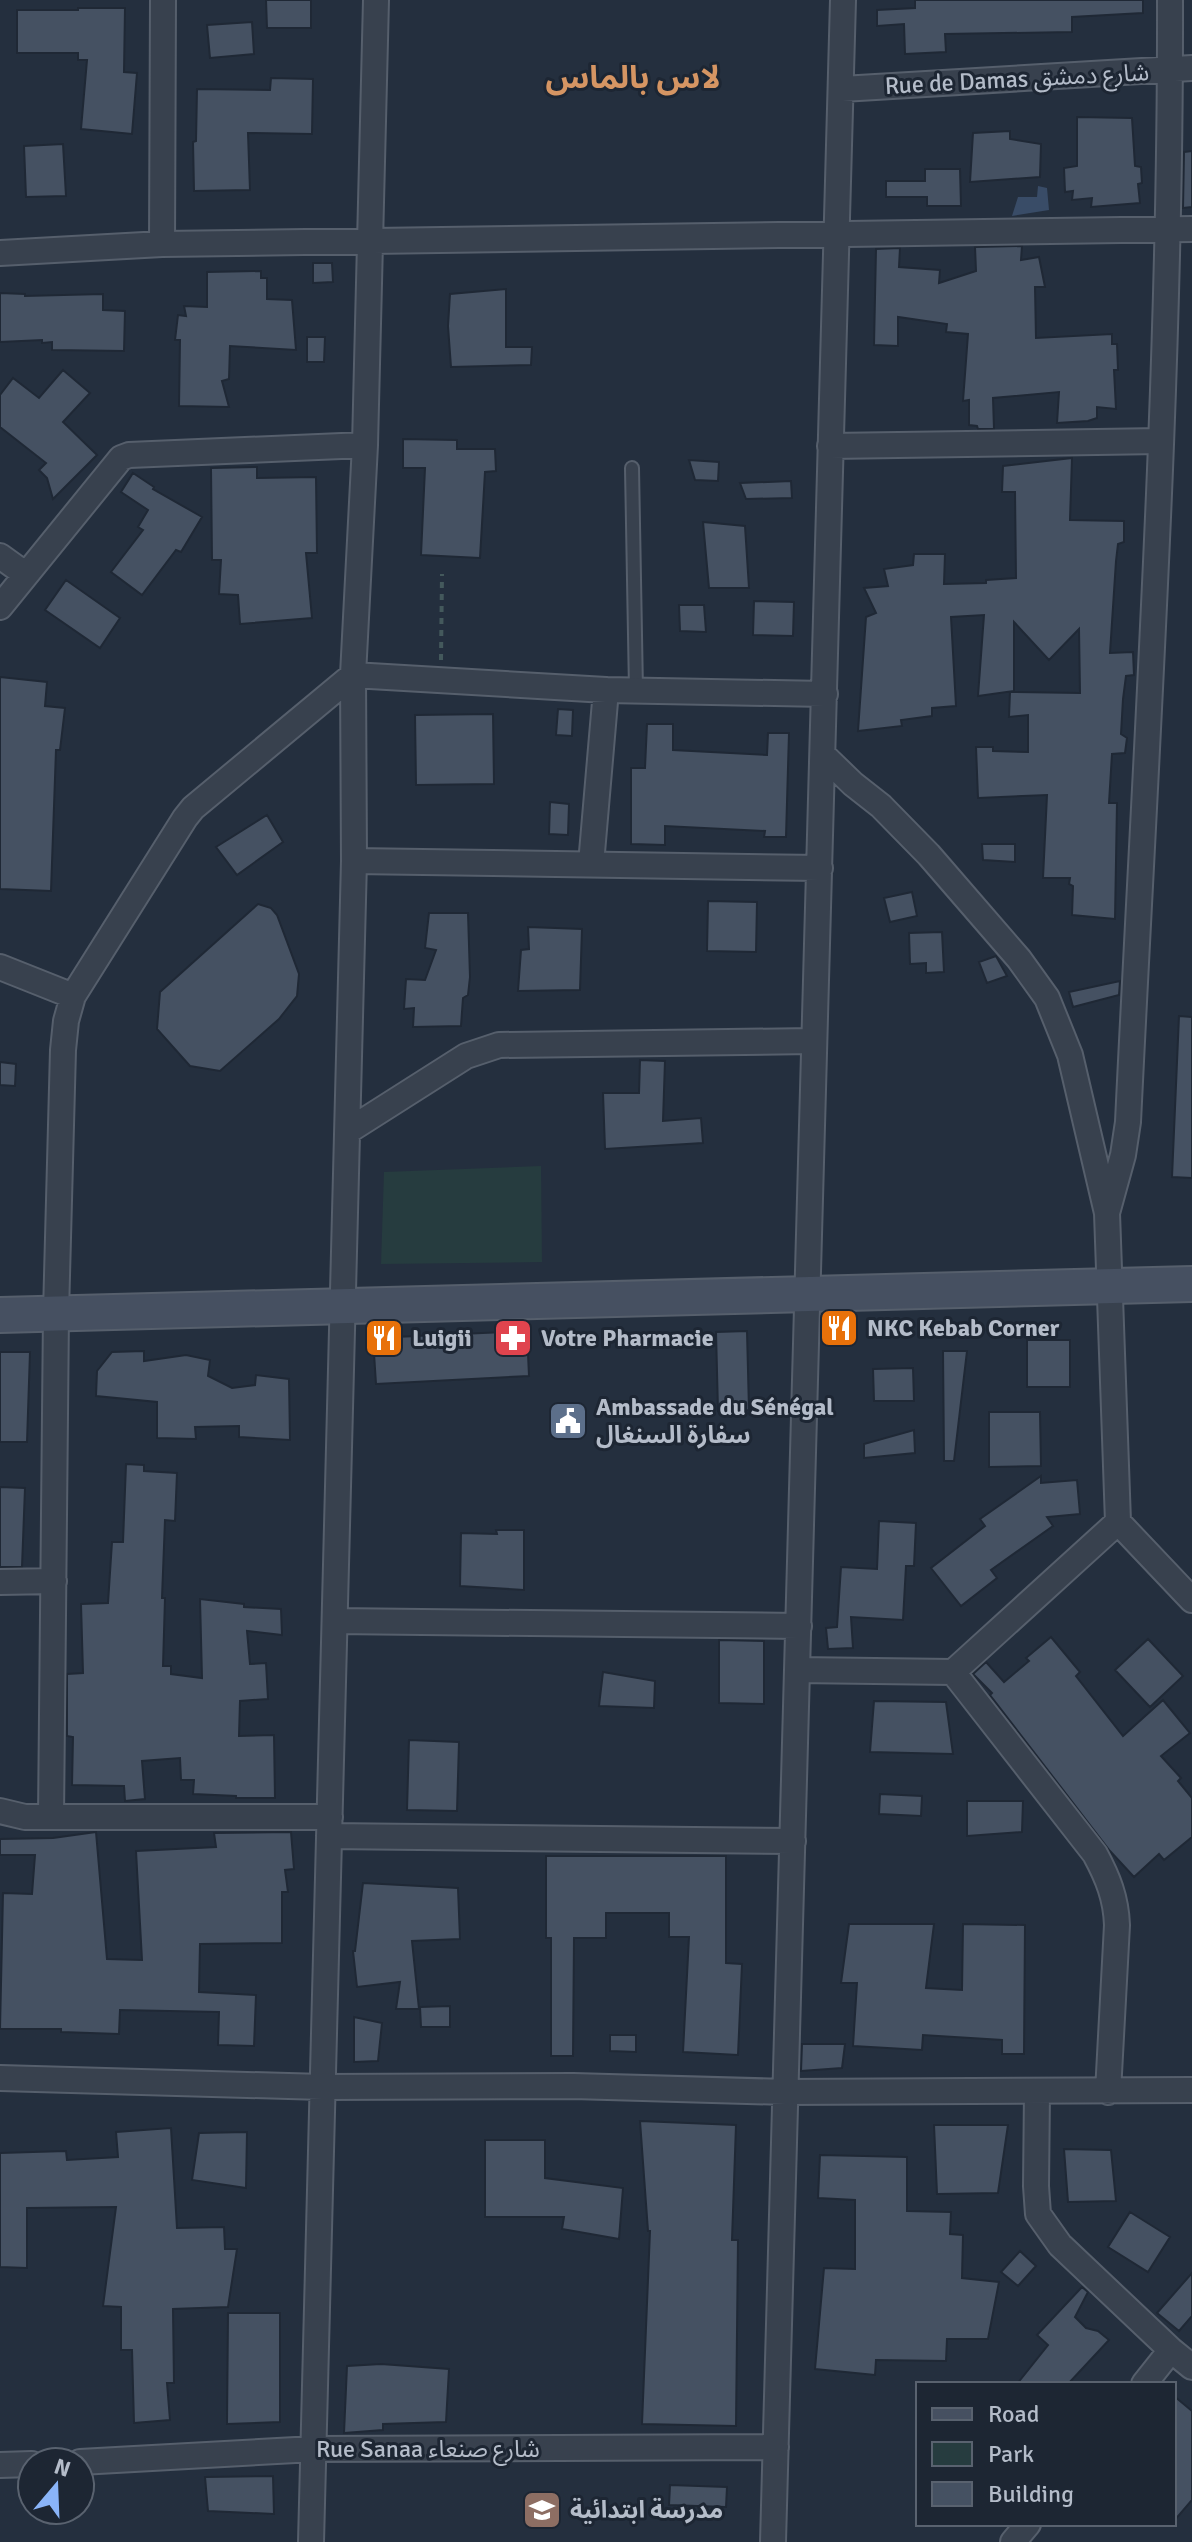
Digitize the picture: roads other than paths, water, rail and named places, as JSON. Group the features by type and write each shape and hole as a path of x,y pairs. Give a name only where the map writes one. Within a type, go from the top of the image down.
{"main road":[{"path":"0,1315 1192,1284"}],"street":[{"path":"162,244 163,0"},
{"path":"311,2542 348,1131 354,861 353,675 365,445 376,0"},
{"path":"773,2542 843,0"},
{"path":"1107,1213 1123,1155 1128,1122 1161,441 1180,230 1181,69 1170,0"},
{"name":"Rue de Damas شارع دمشق","path":"842,89 1181,69"},
{"path":"0,253 162,244 1180,230"},
{"path":"830,446 1161,441"},
{"path":"0,607 121,458 129,455 365,445"},
{"path":"0,556 25,574"},
{"path":"51,1817 56,1313 66,1021 73,996 193,808 353,675 606,690 825,694"},
{"path":"591,864 606,690"},
{"path":"823,755 881,806 929,855 1019,959 1047,998 1070,1055 1107,1213 1118,1522 1192,1600"},
{"path":"354,861 820,868"},
{"path":"0,967 73,996"},
{"path":"348,1131 466,1056 491,1047 813,1041"},
{"path":"797,1670 953,1672 1118,1522"},
{"path":"0,1582 54,1581"},
{"path":"335,1621 799,1626"},
{"path":"953,1672 1095,1854 1108,1879 1116,1901 1117,1925 1108,2092"},
{"path":"0,1811 25,1817 793,1841"},
{"path":"0,2078 323,2087 573,2086 786,2092 1192,2090"},
{"path":"1037,2092 1038,2214 1060,2245 1192,2367"},
{"path":"1146,2382 1171,2350"},
{"name":"Rue Sanaa شارع صنعاء","path":"96,2461 314,2449 776,2447"},
{"path":"1013,2542 1026,2526"}],"lane":[{"path":"632,468 636,690"}],"water":[{"path":"1038,186 1047,188 1049,210 1012,216 1018,197 1037,197"}],"place":[{"name":"NKC Kebab Corner","path":"839,1328"},
{"name":"Luigii","path":"384,1338"},
{"name":"Votre Pharmacie","path":"513,1338"},
{"name":"Ambassade du Sénégal سفارة السنغال","path":"568,1421"},
{"name":"مدرسة ابتدائية","path":"542,2510"}],"district":[{"name":"لاس بالماس","path":"633,77"}]}
